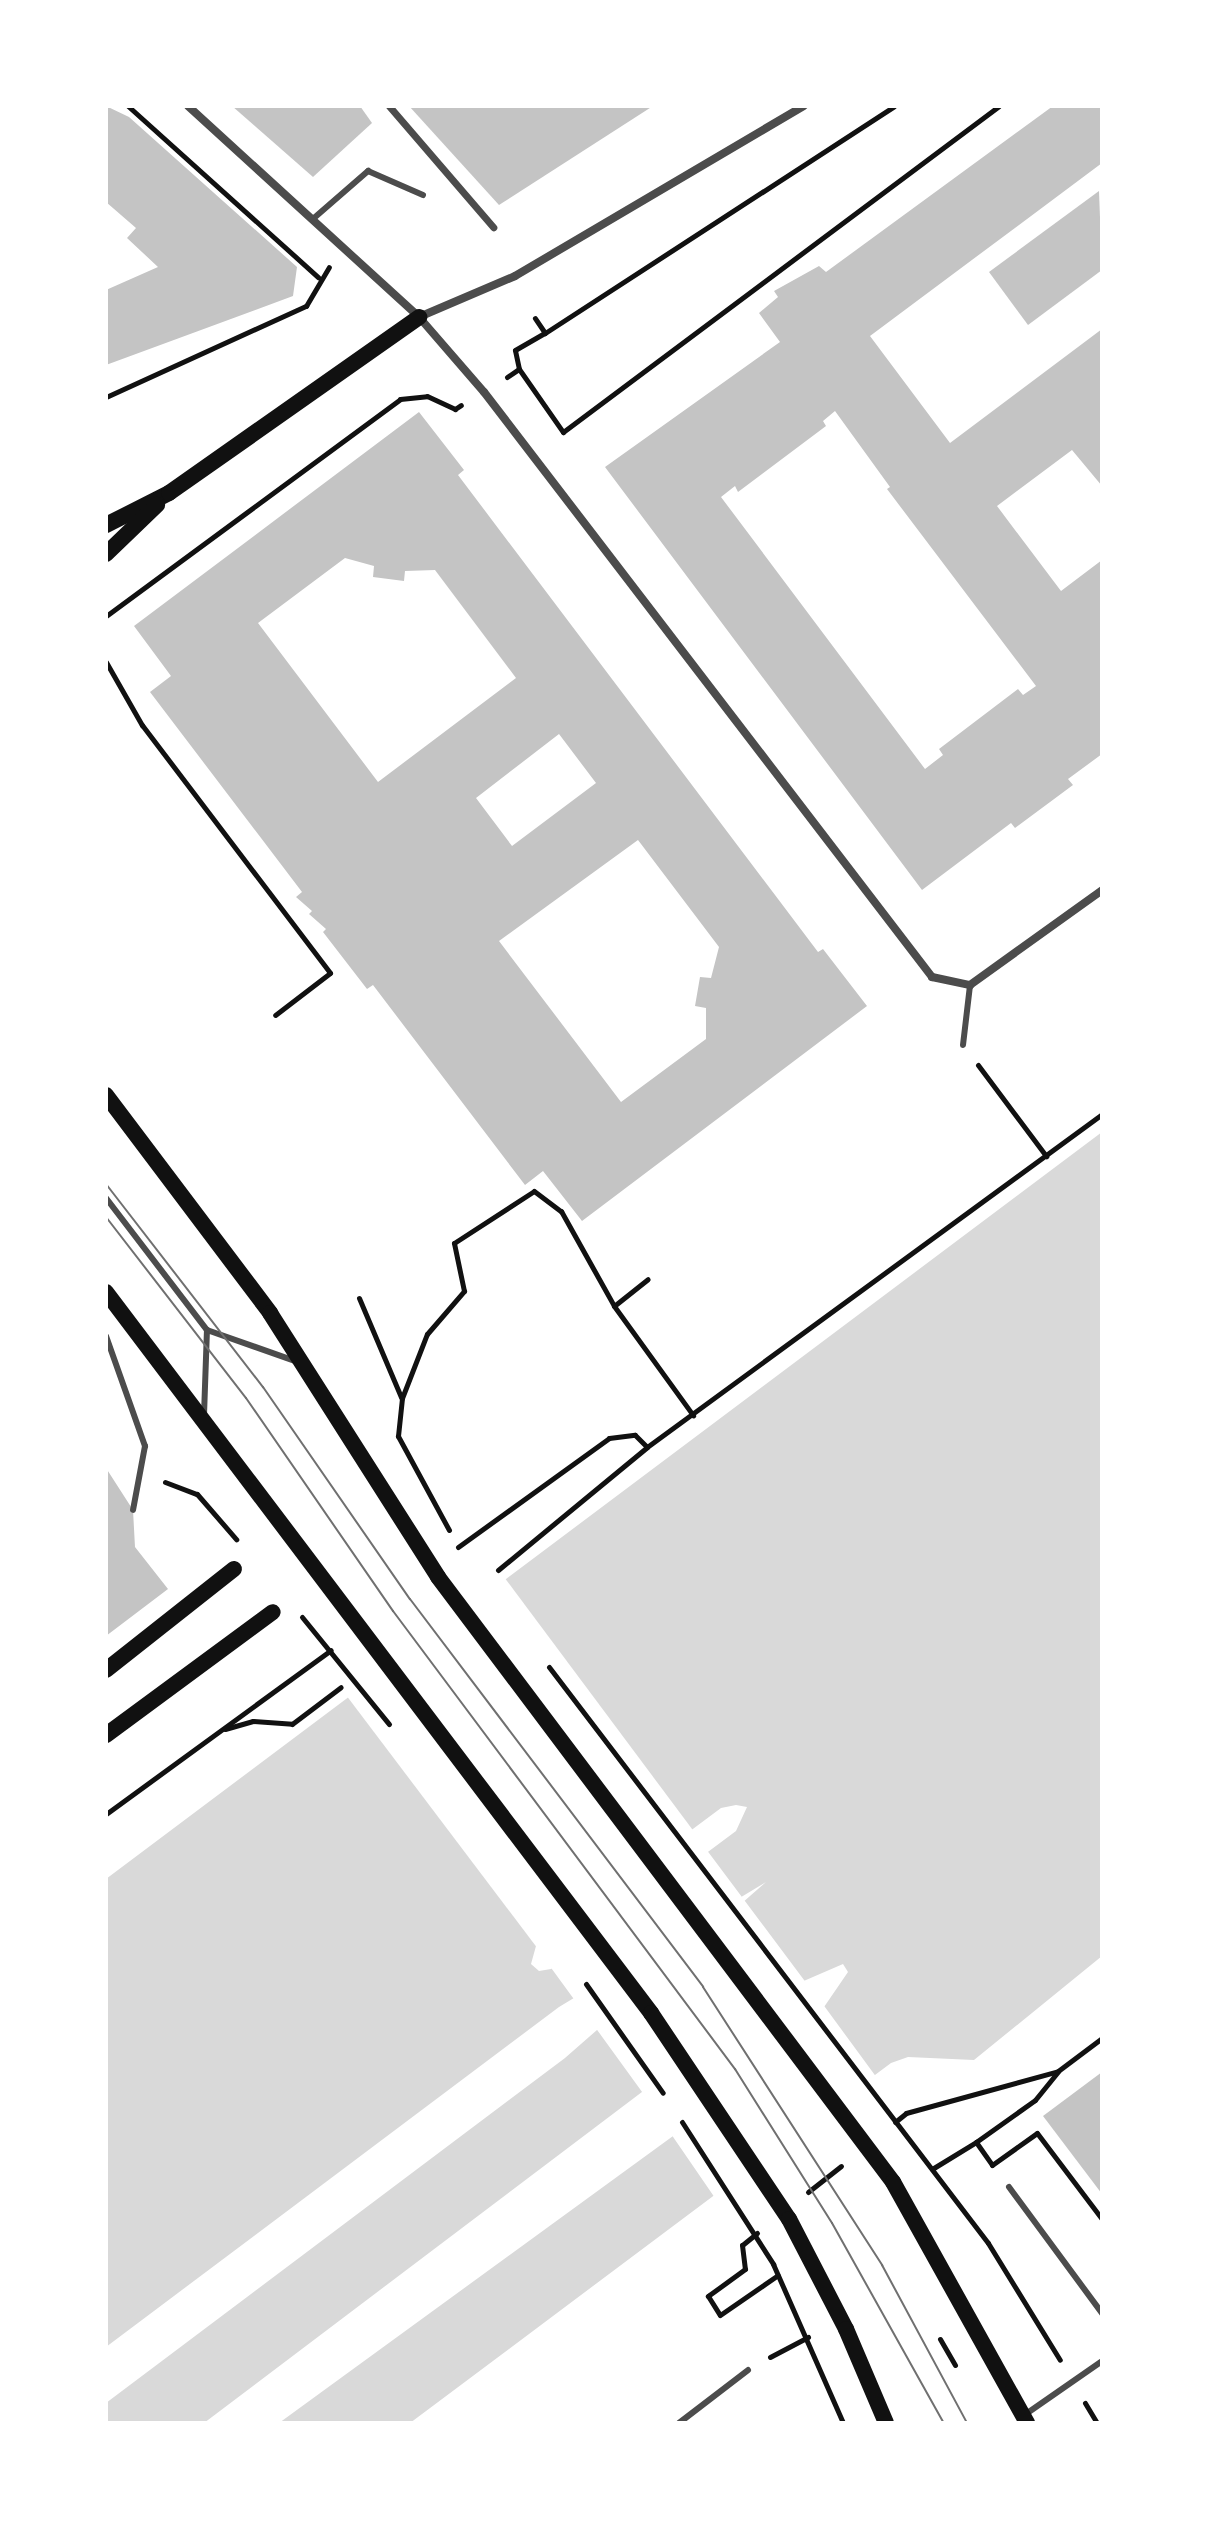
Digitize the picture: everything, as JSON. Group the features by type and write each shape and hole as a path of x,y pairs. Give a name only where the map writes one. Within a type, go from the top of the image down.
{"main road":[{"path":"106,525 169,493 419,317"},
{"path":"106,554 169,493"},
{"path":"106,1095 262,1301 438,1577 893,2182 1025,2419"},
{"path":"106,1292 651,2013 749,2155 802,2244 886,2423"},
{"path":"106,1670 234,1569"},
{"path":"106,1735 273,1612"}],"street":[{"path":"188,106 419,317 484,392 932,977 970,985 1102,890"},
{"path":"389,106 493,227"},
{"path":"784,106 791,115"},
{"path":"419,317 515,276 804,106"}],"lane":[{"path":"314,218 368,171 423,195"},
{"path":"963,1045 970,985"},
{"path":"106,1198 207,1330 302,1363"},
{"path":"204,1422 207,1330"},
{"path":"106,1336 145,1446 133,1510"},
{"path":"1009,2187 1102,2313"},
{"path":"1025,2419 1102,2361"},
{"path":"679,2423 748,2370"}],"path":[{"path":"128,106 318,277"},
{"path":"894,106 515,350 519,369 563,432 999,106"},
{"path":"106,397 306,306 318,277 346,251"},
{"path":"535,318 545,333"},
{"path":"106,616 400,399 427,396 455,409 519,369"},
{"path":"106,662 142,725 330,973 275,1015"},
{"path":"963,1045 1046,1156"},
{"path":"498,1570 647,1447 1102,1114"},
{"path":"647,1447 635,1435 609,1438 458,1547 398,1436 402,1398 427,1334 464,1291 454,1243 534,1191 561,1211 614,1306 693,1415"},
{"path":"614,1306 648,1279"},
{"path":"359,1298 402,1398"},
{"path":"106,1814 331,1650 399,1737"},
{"path":"542,1657 988,2243 1099,2422"},
{"path":"216,1732 253,1721 292,1724 341,1687"},
{"path":"582,1978 672,2106"},
{"path":"976,2142 1035,2100 1058,2071 1102,2038"},
{"path":"882,2132 906,2113 1058,2071"},
{"path":"680,2119 773,2264 808,2337 843,2423"},
{"path":"801,2198 847,2160"},
{"path":"766,2226 742,2245 745,2269 708,2296 720,2315 778,2275"},
{"path":"748,2370 808,2337"}],"shaded area":[{"path":"1102,1132 1102,1956 974,2060 908,2057 891,2063 410,2423 279,2423 798,2045 848,1972 843,1964 769,1996 204,2423 106,2423 106,2403 565,2058 766,1882 559,2007 106,2347 106,1879","holes":["736,1805 747,1807 736,1831 551,1969 539,1971 531,1964 536,1946 721,1808"]}],"pier":[{"path":"504,1577 695,1833 538,1949 346,1695"},
{"path":"706,1849 807,1984 771,1999 645,2096 595,2027 733,1906 576,2002 549,1965"},
{"path":"822,2003 877,2078 715,2198 669,2131 795,2042"}],"building":[{"path":"106,106 129,117 297,267 293,296 106,365 106,290 158,267 127,238 136,228 106,202"},
{"path":"232,106 360,106 372,123 313,177"},
{"path":"409,106 653,106 499,205"},
{"path":"1053,106 1102,106 1102,163 870,336 950,443 1102,329 1102,486 1072,450 997,506 1061,591 1102,560 1102,754 1068,779 1073,785 1015,828 1011,823 922,890 605,467 780,342 759,313 778,297 774,291 819,266 826,272","holes":["835,411 890,487 887,489 1036,686 1023,695 1018,689 939,749 943,755 925,769 721,497 735,486 738,492 826,426 823,421"]},
{"path":"1099,191 1102,270 1028,325 989,272"},
{"path":"419,412 464,470 458,475 818,952 823,949 867,1006 582,1221 543,1171 525,1185 373,985 367,989 323,932 326,929 296,897 302,892 150,692 171,676 134,626","holes":["345,558 374,566 373,577 404,581 405,571 435,570 516,678 378,782 258,623","559,734 596,783 512,846 476,798","638,840 719,947 711,978 700,977 695,1006 706,1008 706,1039 621,1102 499,941"]},
{"path":"106,1468 133,1510 135,1547 168,1589 106,1636"},
{"path":"1102,2072 1102,2194 1043,2116"}],"tram line":[{"path":"106,1184 263,1387 410,1599 703,1987 882,2265 967,2423"},
{"path":"106,1217 246,1398 393,1611 735,2069 832,2223 944,2423"}]}
